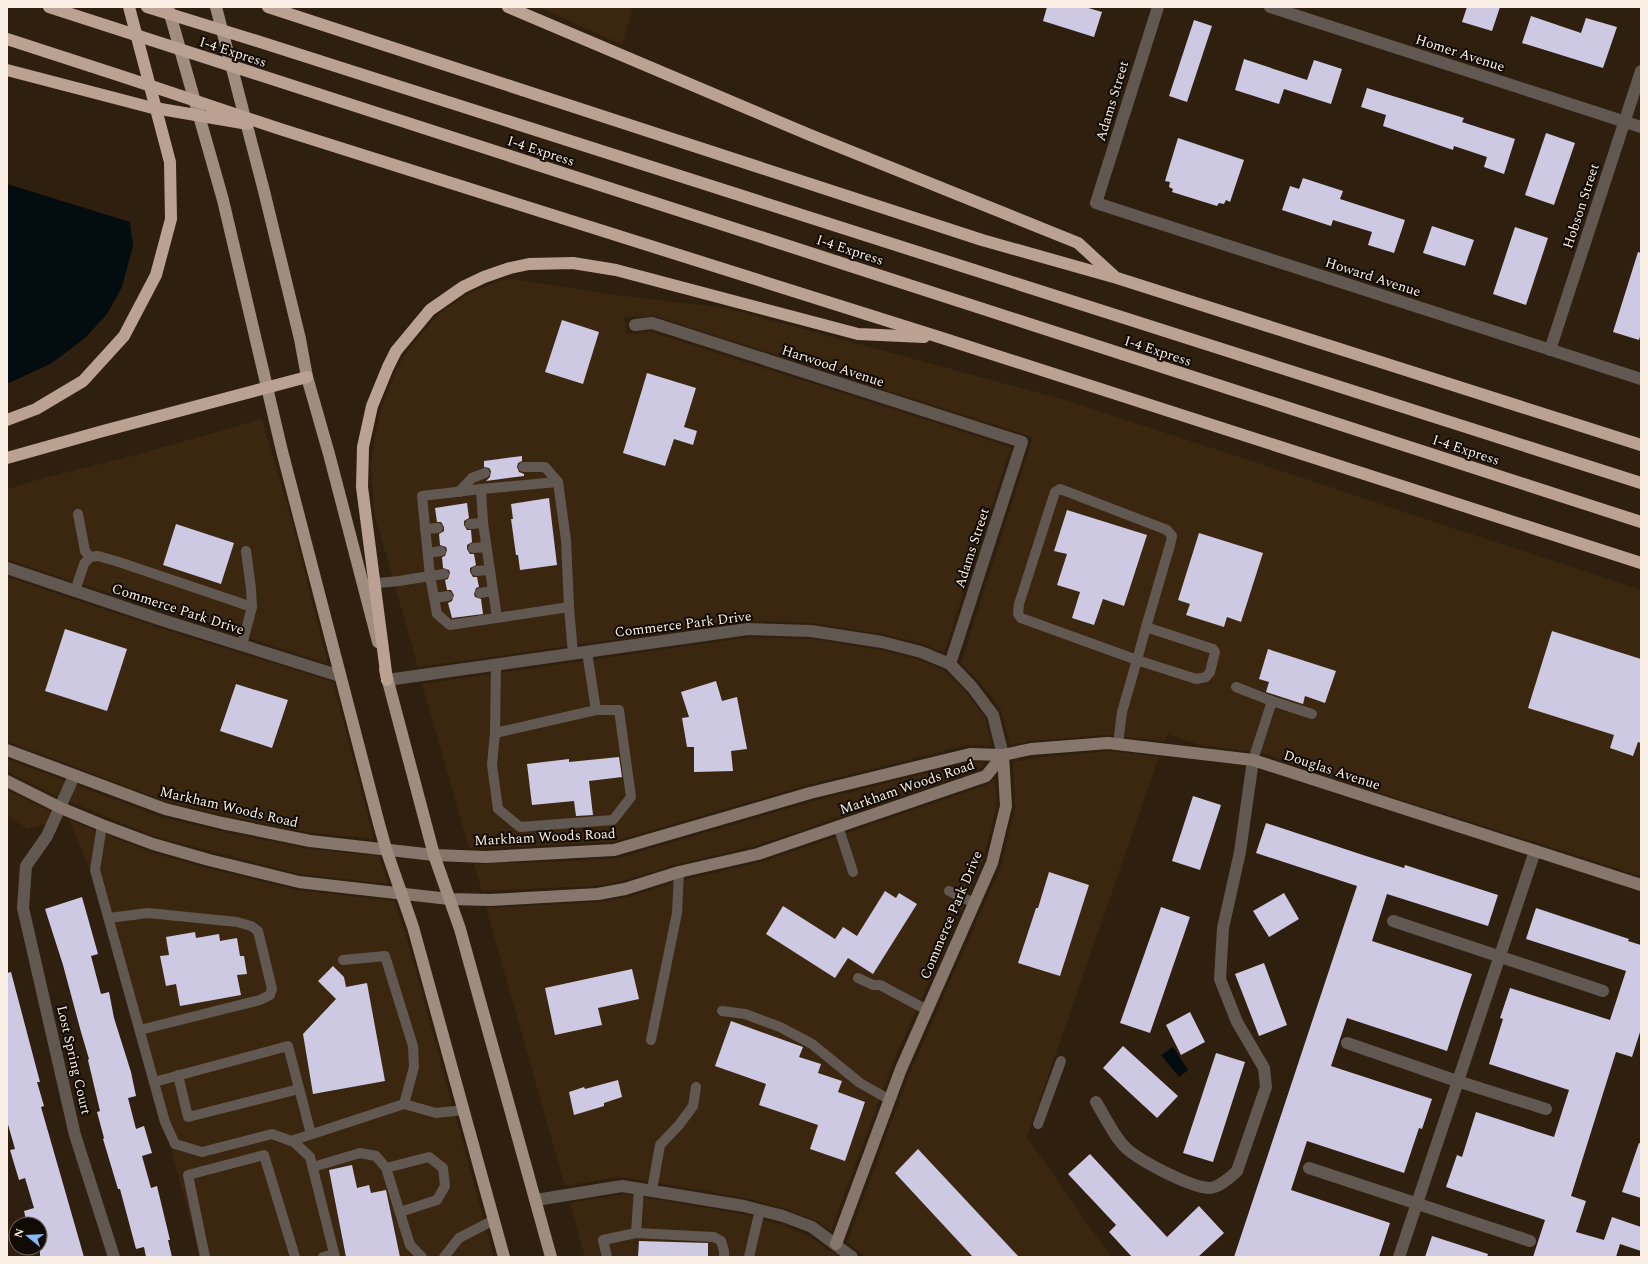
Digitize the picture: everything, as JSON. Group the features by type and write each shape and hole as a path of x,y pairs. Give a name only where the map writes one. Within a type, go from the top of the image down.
{"highway":[{"name":"I-4 Express","path":"49,7 270,80 849,265 1270,403 1641,522"},
{"path":"7,420 36,409 83,381 124,336 156,275 171,219 170,162 129,7"},
{"name":"I-4 Express","path":"147,7 1641,483"},
{"path":"268,7 982,240 1117,278 1641,445"},
{"path":"508,7 810,135 1078,243 1117,278"},
{"path":"7,39 280,130 942,338 1641,563"},
{"path":"7,70 130,101 148,107 280,130"},
{"path":"387,680 369,584 362,466 363,447 372,406 396,351 430,310 463,287 484,277 510,268 529,264 573,263 616,270 858,334 942,338"},
{"path":"7,458 307,377"}],"main road":[{"path":"168,7 223,200 340,676 386,849 413,927 504,1257"},
{"path":"216,7 264,191 300,339 307,377 369,584"},
{"path":"387,680 434,855 460,928 551,1257"},
{"name":"Douglas Avenue","path":"1003,754 1031,749 1108,743 1253,760 1641,885"},
{"name":"Markham Woods Road","path":"7,750 165,809 222,823 310,841 434,855 486,857 614,850 810,793 955,757 970,754 1003,754"},
{"name":"Markham Woods Road","path":"7,780 61,808 153,844 299,882 449,899 490,900 598,894 625,889 679,872 758,854 986,776 1003,754"},
{"name":"Commerce Park Drive","path":"836,1244 901,1069 992,863 1006,806 1003,754"}],"street":[{"name":"Adams Street","path":"1096,203 1158,7"},
{"name":"Homer Avenue","path":"1270,7 1641,127"},
{"name":"Hobson Street","path":"1550,350 1641,71"},
{"name":"Howard Avenue","path":"1096,203 1641,379"},
{"name":"Harwood Avenue","path":"635,325 652,323 1022,442"},
{"name":"Adams Street","path":"950,664 1022,442"},
{"name":"Commerce Park Drive","path":"7,568 340,676"},
{"name":"Commerce Park Drive","path":"387,680 748,629 811,631 882,642 921,652 950,664 972,687 993,715 1003,754"},
{"path":"1096,1102 1123,1146 1139,1158 1186,1182 1210,1188 1227,1180 1237,1171 1266,1088 1264,1068 1238,1022 1220,980 1223,928 1240,852 1253,760"},
{"path":"61,808 74,776"},
{"name":"Lost Spring Court","path":"61,808 47,836 26,866 23,908 75,1135 114,1257"},
{"path":"1399,1257 1535,851"},
{"path":"1393,921 1603,991"},
{"path":"1347,1043 1457,1081 1546,1109"},
{"path":"1308,1168 1530,1241"},
{"path":"536,1200 622,1186 744,1206 812,1227 851,1257"}],"lane":[{"path":"523,467 545,467 558,482 566,540 573,654"},
{"path":"459,492 472,478 485,473"},
{"path":"558,482 422,496 430,576 437,614 450,625 569,607"},
{"path":"481,489 486,547 498,618"},
{"path":"1118,744 1122,712 1137,660 1146,627 1170,545 1172,536 1167,530 1082,497 1060,489 1055,492 1019,604 1018,614 1021,618 1137,660 1196,679 1206,677 1210,672 1215,652 1213,649 1146,627"},
{"path":"78,514 85,551 90,557"},
{"path":"470,524 483,523"},
{"path":"425,529 438,528"},
{"path":"473,548 486,547"},
{"path":"242,645 252,607 252,589 246,551"},
{"path":"428,552 441,551"},
{"path":"75,591 84,564 90,557 98,556 252,607"},
{"path":"476,571 490,570"},
{"path":"369,584 444,574"},
{"path":"480,593 493,590"},
{"path":"434,598 448,596"},
{"path":"587,652 596,710"},
{"path":"495,733 596,710 619,710 631,797 613,820 520,827 498,809 492,765 495,733 496,665"},
{"path":"1236,687 1312,714"},
{"path":"1253,760 1272,701"},
{"path":"102,825 95,870 165,1122 175,1144 202,1152 272,1134 291,1141 310,1157 313,1167 334,1256 323,1257"},
{"path":"838,826 853,872"},
{"path":"651,1040 677,913 679,872"},
{"path":"949,891 974,903"},
{"path":"109,918 148,913 237,922 251,926 258,931 272,989 270,995 260,1000 140,1030"},
{"path":"343,960 385,956 413,1046 414,1067 404,1104"},
{"path":"858,978 873,985 880,985 927,1010"},
{"path":"722,1011 745,1014 780,1027 812,1044 860,1083 890,1100"},
{"path":"154,1082 288,1046 311,1134"},
{"path":"1038,1124 1061,1061"},
{"path":"178,1075 188,1118 299,1090"},
{"path":"652,1190 660,1145 680,1125 693,1106 696,1087"},
{"path":"291,1141 404,1104 436,1113 464,1110"},
{"path":"313,1167 360,1153 376,1156 386,1168 410,1245 422,1257"},
{"path":"205,1257 188,1174 264,1156 295,1257"},
{"path":"386,1168 429,1157 443,1168 445,1186 437,1200 400,1212"},
{"path":"636,1233 639,1188"},
{"path":"749,1257 760,1210"},
{"path":"444,1257 459,1238 494,1220"},
{"path":"607,1257 603,1240 636,1233 714,1237 721,1242 724,1257"}],"shaded area":[{"path":"539,7 633,7 622,45"},
{"path":"7,184 130,222 133,246 122,287 107,314 85,338 52,363 7,384"},
{"path":"507,278 616,295 726,308 1069,401 1641,590 1641,876 1308,770 1263,753 1200,745 1167,734 1165,741 1106,735 1030,741 1010,745 1001,710 980,682 961,663 1033,437 655,316 624,317 627,334 652,332 1011,447 944,653 923,644 883,634 812,623 748,621 418,667 374,513 371,466 375,435 381,409 396,371 404,356 416,340 437,316 448,307 468,294"},
{"path":"262,419 290,514 328,664 7,559 7,489"},
{"path":"7,577 160,628 333,682 374,839 311,833 167,802 7,741"},
{"path":"750,637 811,639 881,650 918,659 939,668 945,671 965,691 985,717 992,746 967,745 807,785 612,842 469,848 422,684"},
{"path":"1108,751 1159,757 1027,1137 1111,1257 866,1257 847,1242 910,1072 1001,866 1015,808 1013,762 1033,758"},
{"path":"7,759 161,817 220,831 309,849 379,856 388,884 300,874 156,837 65,800 16,776 7,771"},
{"path":"972,762 985,762 980,769 755,846 677,864 622,881 596,886 482,891 474,864 618,858 814,801"},
{"path":"995,778 997,805 983,860 892,1065 831,1231 815,1220 785,1209 745,1198 671,1185 620,1177 565,1186 486,908 600,902 629,897 683,880 762,862 989,784"},
{"path":"7,790 65,818 28,829 7,815"},
{"path":"69,820 151,852 207,868 297,890 394,901 404,928 494,1257 201,1257 96,884"},
{"path":"1173,1047 1188,1070 1179,1077 1161,1055"},
{"path":"623,1194 742,1214 780,1224 807,1235 825,1247 825,1249 832,1251 839,1257 585,1257 570,1203"}],"building":[{"path":"1047,7 1085,7 1102,12 1094,37 1043,21"},
{"path":"1467,7 1500,7 1492,31 1462,22"},
{"path":"1531,16 1581,33 1586,18 1617,27 1603,68 1522,43"},
{"path":"1194,20 1212,26 1187,102 1169,96"},
{"path":"1244,59 1307,80 1314,60 1342,69 1331,104 1284,89 1279,104 1235,90"},
{"path":"1367,88 1464,118 1462,122 1515,139 1504,174 1484,167 1487,157 1454,146 1453,150 1383,126 1386,115 1361,107"},
{"path":"1546,133 1575,143 1554,205 1525,195"},
{"path":"1178,138 1244,160 1230,202 1226,200 1224,204 1219,203 1217,206 1172,192 1173,189 1169,187 1170,182 1165,181"},
{"path":"1303,178 1343,191 1340,199 1405,220 1394,253 1368,245 1372,232 1333,220 1331,226 1282,210 1290,186 1299,189"},
{"path":"1432,226 1474,240 1465,266 1423,253"},
{"path":"1515,227 1548,238 1526,305 1493,294"},
{"path":"1638,252 1641,253 1641,333 1639,340 1613,332"},
{"path":"562,320 599,332 583,384 545,372"},
{"path":"647,373 696,388 684,427 697,431 693,445 674,439 665,466 623,453"},
{"path":"522,456 522,461 518,463 517,467 519,472 524,474 524,476 486,481 490,477 491,471 489,468 484,467 484,461"},
{"path":"549,498 557,565 520,570 518,555 516,555 511,519 513,519 511,504"},
{"path":"467,503 469,518 464,521 464,525 467,530 471,530 472,542 467,545 467,549 470,554 474,554 476,565 470,568 470,572 473,577 477,577 479,587 476,588 474,594 475,597 481,599 483,614 452,618 448,603 452,601 454,595 451,590 447,590 445,580 448,579 450,573 449,570 443,568 442,557 445,556 447,550 446,547 440,545 439,534 444,531 444,527 441,522 437,522 435,508"},
{"path":"1067,510 1147,535 1124,606 1103,599 1094,625 1072,618 1080,592 1057,585 1067,554 1054,551"},
{"path":"176,524 234,543 221,584 163,565"},
{"path":"1199,533 1263,553 1241,622 1227,617 1224,627 1186,615 1190,604 1178,600"},
{"path":"65,629 127,649 107,711 45,691"},
{"path":"1552,631 1641,659 1641,743 1638,742 1633,756 1610,748 1614,735 1528,708"},
{"path":"1268,649 1336,671 1325,703 1305,696 1303,704 1266,692 1269,682 1259,679"},
{"path":"716,681 722,701 737,697 747,749 731,751 733,771 694,772 694,747 687,747 682,718 689,717 681,692"},
{"path":"236,684 288,700 272,748 220,731"},
{"path":"619,757 622,777 589,781 593,815 576,816 574,801 532,805 527,764 569,759 569,762"},
{"path":"1193,796 1221,805 1200,870 1172,861"},
{"path":"1266,823 1404,868 1405,865 1498,895 1488,926 1387,894 1372,941 1472,974 1447,1051 1347,1018 1331,1066 1432,1099 1422,1129 1419,1128 1404,1173 1307,1141 1291,1190 1390,1223 1379,1257 1234,1257 1357,886 1256,853"},
{"path":"1049,872 1089,885 1060,976 1018,963"},
{"path":"885,891 896,898 899,893 917,904 873,974 848,958 835,978 766,934 783,906 835,939 843,927 857,936"},
{"path":"1284,893 1299,919 1269,937 1253,911"},
{"path":"82,897 98,954 91,956 101,994 109,992 114,1018 131,1072 136,1096 128,1098 136,1129 144,1126 152,1153 142,1156 151,1188 157,1186 170,1240 168,1240 172,1257 146,1257 144,1247 136,1249 120,1189 118,1189 103,1139 97,1112 100,1111 89,1059 63,965 45,909"},
{"path":"1161,907 1190,917 1150,1033 1120,1023"},
{"path":"1536,908 1629,939 1628,941 1641,945 1641,1029 1632,1057 1616,1052 1571,1196 1586,1201 1576,1232 1604,1240 1612,1217 1641,1227 1641,1251 1620,1244 1616,1257 1533,1257 1545,1220 1446,1187 1457,1155 1462,1157 1476,1112 1554,1137 1569,1090 1489,1064 1503,1019 1500,1018 1510,988 1610,1020 1626,971 1526,939"},
{"path":"195,932 196,938 219,934 220,941 237,938 240,956 244,956 247,974 237,975 241,995 180,1006 176,984 166,986 160,956 169,955 166,937"},
{"path":"1264,963 1287,1025 1259,1036 1235,974"},
{"path":"333,966 344,977 346,987 367,983 385,1081 313,1094 303,1034 336,999 318,981"},
{"path":"632,969 639,999 598,1008 602,1025 555,1035 545,988"},
{"path":"11,972 40,1082 37,1082 44,1106 41,1107 84,1257 40,1257 48,1256 48,1216 25,1216 24,1211 34,1208 25,1178 19,1180 10,1150 15,1149 7,1121 7,973"},
{"path":"1190,1012 1205,1042 1181,1055 1166,1025"},
{"path":"731,1021 803,1047 799,1057 821,1064 818,1073 842,1081 838,1092 865,1102 845,1161 810,1149 818,1125 759,1105 766,1084 715,1066"},
{"path":"1123,1046 1178,1096 1157,1118 1103,1068"},
{"path":"1216,1053 1245,1062 1213,1162 1183,1153"},
{"path":"618,1080 622,1097 604,1103 604,1106 574,1115 569,1092 584,1087 585,1089"},
{"path":"1639,1143 1641,1144 1641,1198 1622,1192"},
{"path":"918,1149 1019,1257 973,1257 895,1173"},
{"path":"1090,1154 1167,1237 1199,1206 1224,1233 1198,1257 1132,1257 1109,1232 1116,1225 1068,1174"},
{"path":"352,1165 357,1188 369,1185 371,1193 386,1190 400,1257 346,1257 329,1170"},
{"path":"1432,1236 1488,1254 1487,1257 1425,1257"},
{"path":"639,1241 708,1243 708,1257 638,1257"}]}
